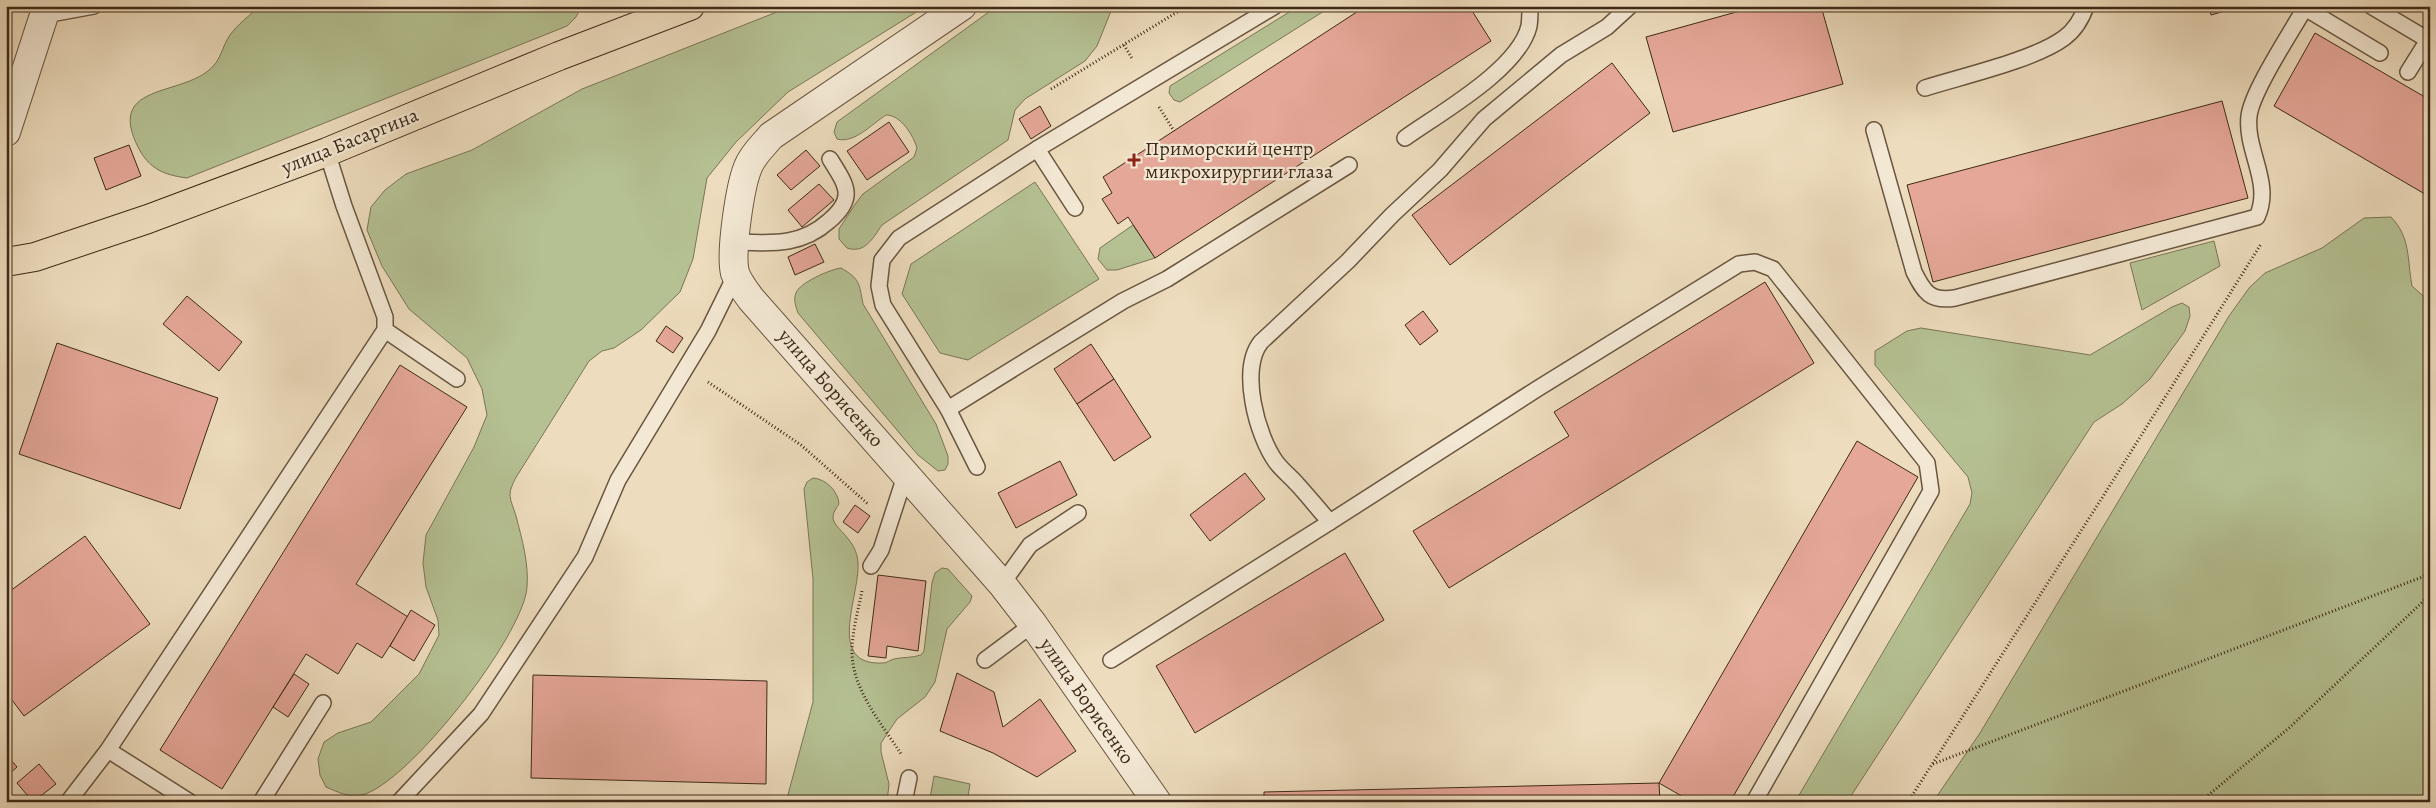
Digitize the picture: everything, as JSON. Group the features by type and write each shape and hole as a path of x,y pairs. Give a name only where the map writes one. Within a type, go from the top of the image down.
{"main road":[{"name":"улица Басаргина","path":"6,262 36,256 148,219 327,152 559,56 690,6"}],"street":[{"name":"улица Борисенко","path":"962,6 772,136 756,153 748,167 734,242 733,260 736,274 751,299 1002,584 1033,624 1157,802"},
{"path":"6,132 46,10"}],"lane":[{"path":"46,10 94,6"},
{"path":"977,468 948,409 883,305 879,286 882,260 899,238 1037,149 1275,6"},
{"path":"1405,138 1489,79 1506,63 1518,48 1529,26 1530,6"},
{"path":"1330,522 1276,462 1266,444 1256,414 1252,390 1251,366 1256,348 1440,170 1484,119 1560,55 1607,27 1630,6"},
{"path":"1925,88 2041,50 2064,38 2078,24 2086,6"},
{"path":"2371,6 2429,40 2408,72"},
{"path":"1874,130 1914,272 1923,290 1940,299 1955,298 2257,217 2262,205 2263,188 2248,132 2249,114 2255,97 2306,7 2380,53"},
{"path":"1037,149 1075,208"},
{"path":"68,802 108,750 385,330 385,317 344,206 327,152"},
{"path":"734,242 781,243 796,241 819,230 843,210 847,198 843,179 830,159"},
{"path":"948,409 1123,302 1168,279 1349,166"},
{"path":"1111,660 1537,389 1739,264 1755,262 1773,269 1927,463 1931,476 1931,491 1754,802"},
{"path":"398,802 481,714 585,557 618,480 687,368 708,331 736,274"},
{"path":"385,330 457,379"},
{"path":"871,566 881,550 906,473"},
{"path":"1002,584 1030,545 1078,513"},
{"path":"985,660 1033,624"},
{"path":"261,802 323,703"},
{"path":"108,750 190,802"},
{"path":"904,802 909,778"}],"path":[{"path":"1051,89 1188,6"},
{"path":"1357,6 1359,11"},
{"path":"1908,802 2263,241"},
{"path":"687,368 802,445 890,524"},
{"path":"871,566 864,578 852,652 856,678 869,704 902,756 909,778"},
{"path":"1933,764 2430,574"},
{"path":"2200,802 2289,728 2430,595"}],"green space":[{"path":"260,6 581,7 576,17 567,26 187,178 158,170 147,161 138,147 131,127 131,112 138,102 149,95 195,79 213,67 233,31"},
{"path":"792,6 926,6 788,92 736,142 707,178 693,259 680,292 641,330 614,348 602,351 589,361 510,490 511,502 526,560 527,587 521,609 507,638 486,671 434,737 407,764 382,785 357,796 344,794 326,787 320,775 318,759 324,742 338,733 371,722 419,674 439,635 438,620 426,587 423,563 426,535 474,447 487,415 482,389 467,358 409,309 382,266 367,230 371,207 385,190 406,174 472,150 582,89"},
{"path":"997,6 1113,6 1097,46 1085,61 1025,99 1015,110 1008,140 882,225 872,240 864,247 859,249 847,248 839,239 839,229 856,203 863,194 914,157 917,148 913,137 906,127 897,118 891,116 886,115 863,132 850,139 843,140 837,139 834,132 837,122"},
{"path":"1299,6 1332,6 1180,102 1174,100 1169,93 1170,86"},
{"path":"1035,182 1099,279 968,360 940,353 902,294 911,264"},
{"path":"2391,217 2405,241 2412,286 2430,302 2430,802 1933,802 1980,733 2229,316 2249,288 2265,273 2322,248 2364,218"},
{"path":"1133,225 1155,258 1117,270 1107,270 1098,259 1100,248"},
{"path":"2214,241 2220,266 2142,310 2130,263"},
{"path":"841,268 852,275 858,282 863,304 936,424 948,456 948,464 945,470 938,471 918,455 798,313 795,298 798,289 816,277"},
{"path":"2182,303 2189,307 2190,316 2185,331 2150,379 2122,404 2094,422 1847,802 1795,802 1970,504 1972,493 1968,477 1875,365 1875,351 1907,331 1921,328 2090,355"},
{"path":"813,478 827,483 834,490 839,504 834,514 834,522 850,541 857,555 857,577 849,626 850,641 855,653 865,661 886,663 894,659 921,655 924,651 932,583 935,573 942,568 948,569 972,596 970,602 947,629 935,682 925,697 897,719 881,743 881,752 889,784 887,802 786,802 813,702 813,579 804,489 807,482"},
{"path":"934,776 970,784 967,802 948,802 930,798"}],"building":[{"path":"1366,6 1469,6 1491,41 1155,258 1128,217 1118,224 1102,199 1112,193 1103,177"},
{"path":"1758,6 1821,6 1843,84 1673,132 1646,37"},
{"path":"2209,6 2242,6 2211,15"},
{"path":"2315,33 2430,100 2430,197 2274,106"},
{"path":"1612,63 1650,113 1450,265 1412,215"},
{"path":"2222,101 2248,198 1933,282 1907,185"},
{"path":"1040,106 1051,126 1031,139 1019,119"},
{"path":"889,122 909,152 867,180 847,151"},
{"path":"129,145 141,176 106,190 94,158"},
{"path":"806,150 820,166 791,190 777,175"},
{"path":"819,184 834,200 802,227 788,210"},
{"path":"815,244 824,262 795,275 788,257"},
{"path":"1765,282 1814,363 1449,588 1413,531 1569,436 1554,412"},
{"path":"187,296 242,342 219,371 163,324"},
{"path":"1423,311 1438,331 1420,345 1405,325"},
{"path":"666,326 683,338 673,353 656,341"},
{"path":"57,343 218,398 180,509 19,454"},
{"path":"1091,344 1114,379 1077,404 1054,369"},
{"path":"400,365 467,407 356,584 408,617 382,658 357,643 338,674 306,654 222,789 160,750"},
{"path":"1114,379 1151,437 1114,461 1077,404"},
{"path":"1857,441 1918,477 1730,802 1692,802 1659,783"},
{"path":"1060,461 1077,495 1016,528 998,493"},
{"path":"1245,473 1265,499 1210,541 1190,515"},
{"path":"855,505 870,516 858,533 843,522"},
{"path":"85,536 150,624 24,716 6,692 6,594"},
{"path":"1345,553 1384,620 1195,733 1156,666"},
{"path":"878,575 926,581 918,651 887,646 886,658 868,656"},
{"path":"411,610 435,625 414,661 390,646"},
{"path":"957,673 994,692 1003,727 1040,699 1076,751 1037,777 993,753 940,731"},
{"path":"294,674 309,684 288,717 273,707"},
{"path":"533,675 767,681 766,784 531,778"},
{"path":"6,754 17,767 6,777"},
{"path":"39,764 56,784 33,802 17,783"},
{"path":"1659,783 1660,802 1264,802 1264,792"}],"place":[{"name":"Приморский центр микрохирургии глаза","path":"1134,160"}]}
